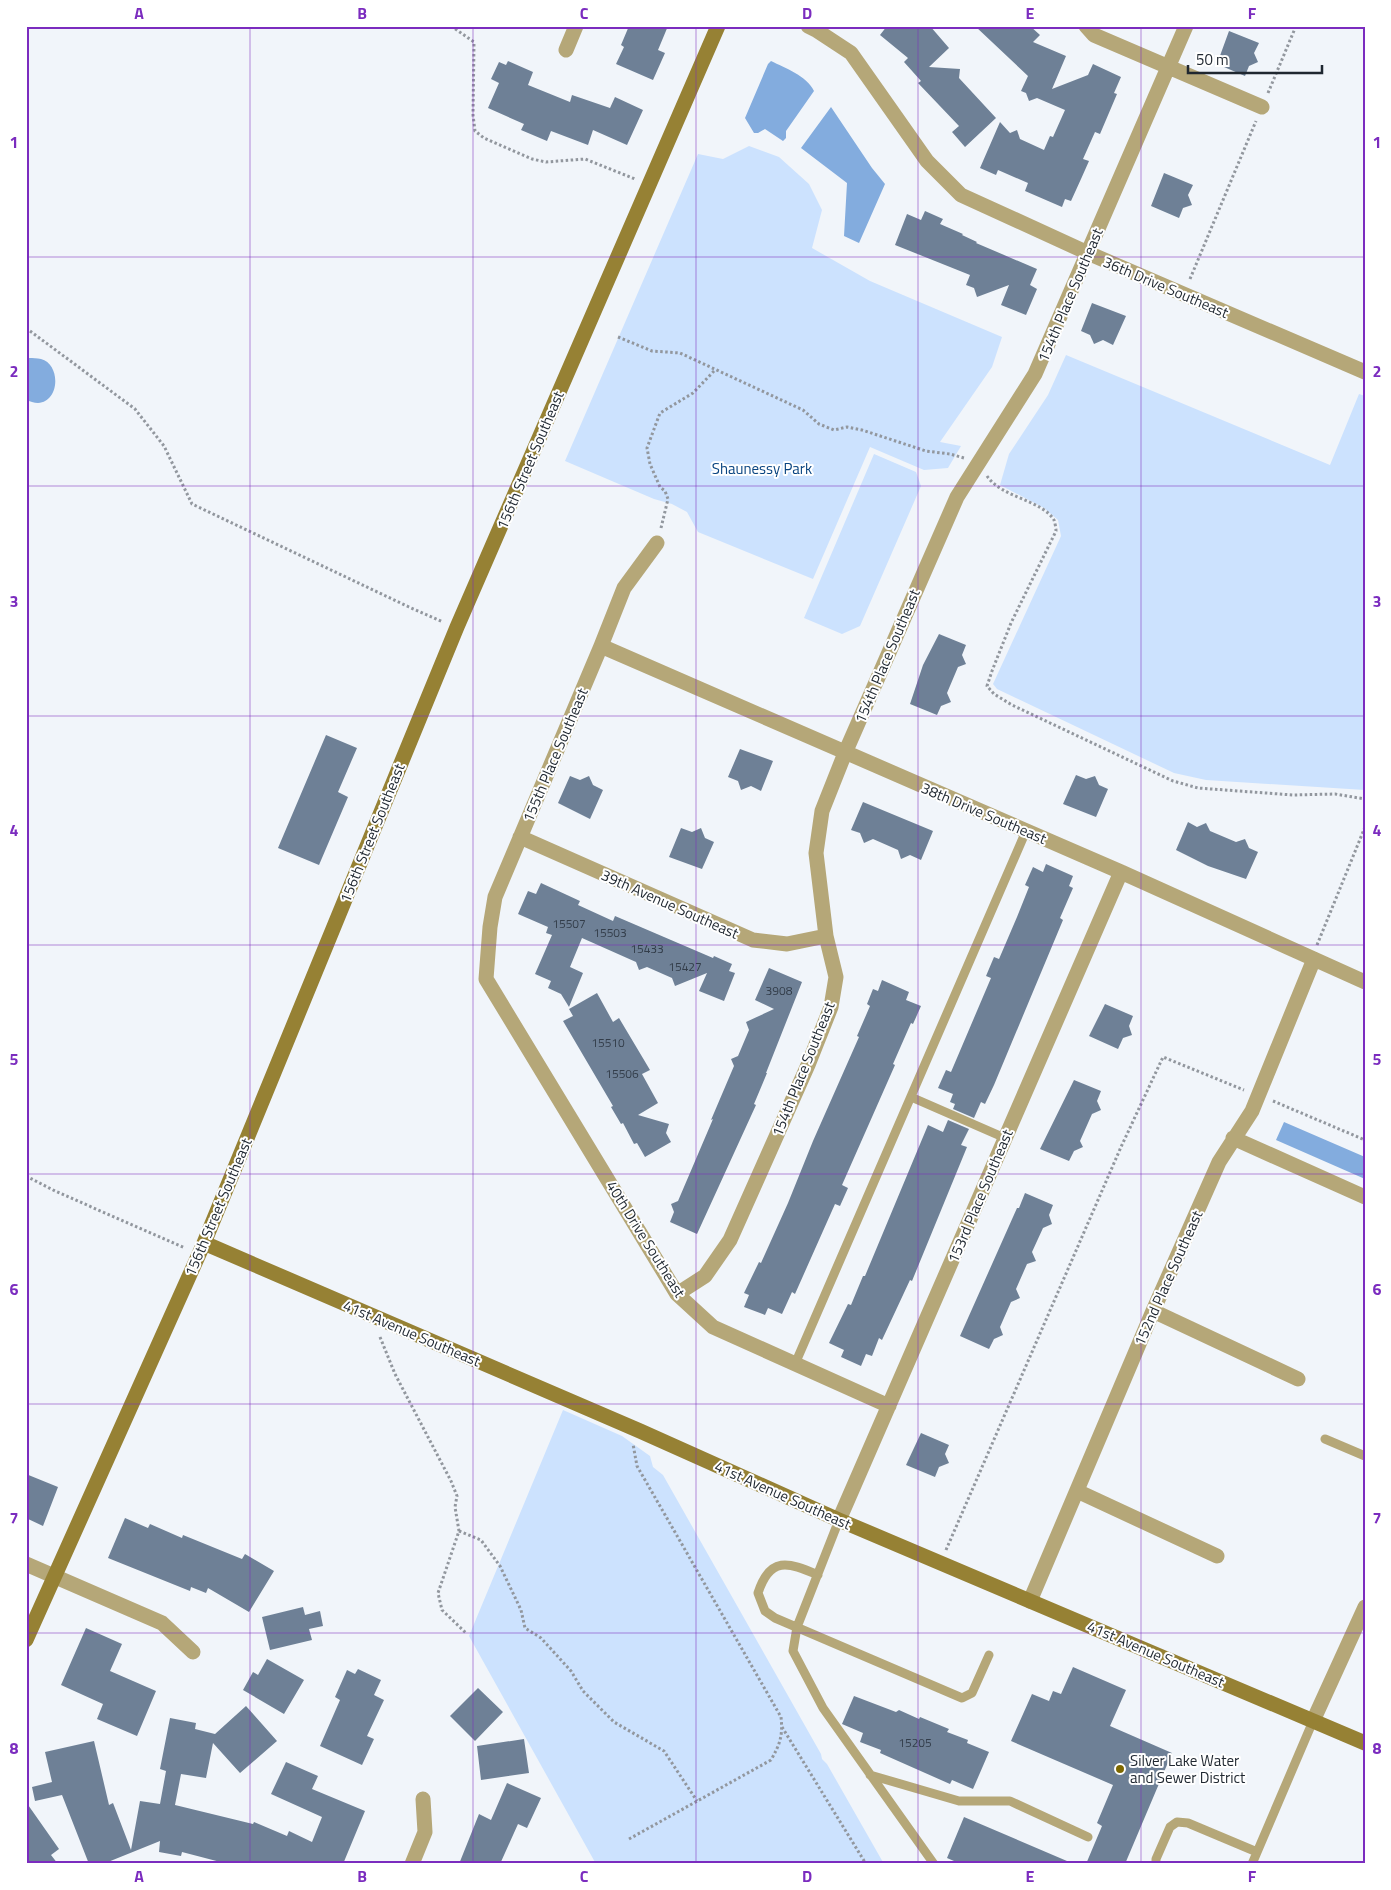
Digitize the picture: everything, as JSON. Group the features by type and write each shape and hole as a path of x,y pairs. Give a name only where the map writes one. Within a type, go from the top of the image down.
{"street":[{"path":"566,50 576,26"},
{"name":"156th Street Southeast","path":"26,1640 201,1248 457,627 718,26"},
{"name":"36th Drive Southeast","path":"808,26 851,53 926,160 961,195 1088,254 1365,372"},
{"path":"1086,26 1094,35 1262,107"},
{"name":"154th Place Southeast","path":"677,1294 705,1276 730,1240 808,1065 831,1007 836,978 826,936 816,853 822,811 845,753 956,497 1035,374 1186,26"},
{"name":"155th Place Southeast","path":"486,979 490,926 495,897 624,588 657,543"},
{"name":"38th Drive Southeast","path":"601,646 1121,872 1365,982"},
{"name":"39th Avenue Southeast","path":"520,837 753,940 787,944 826,936"},
{"name":"153rd Place Southeast","path":"839,1520 1121,872"},
{"name":"152nd Place Southeast","path":"1030,1601 1153,1311 1219,1162 1252,1111 1313,959"},
{"name":"40th Drive Southeast","path":"486,979 677,1294 713,1327 889,1406"},
{"path":"1233,1138 1365,1196"},
{"name":"41st Avenue Southeast","path":"201,1248 372,1315 839,1520 1365,1743"},
{"path":"1153,1311 1298,1379"},
{"path":"1077,1491 1217,1556"},
{"path":"26,1564 162,1623 193,1652"},
{"path":"1313,1721 1363,1614"},
{"path":"412,1864 425,1832 423,1799"}],"lane":[{"path":"795,1364 1026,831"},
{"path":"910,1097 1005,1138"},
{"path":"1325,1439 1365,1456"},
{"path":"839,1520 797,1627 792,1651 823,1708 934,1864"},
{"path":"818,1575 795,1565 784,1564 768,1572 762,1580 758,1593 765,1611 797,1627 962,1698 972,1694 989,1655"},
{"path":"1252,1864 1313,1721"},
{"path":"870,1775 959,1801 1010,1801 1088,1837"},
{"path":"1156,1864 1156,1859 1170,1827 1177,1822 1188,1823 1257,1852"}],"path":[{"path":"451,26 474,42 473,115 475,131 484,138 532,159 546,162 585,159 650,184"},
{"path":"1183,294 1296,26"},
{"path":"26,328 135,409 164,446 192,504 409,607 457,627"},
{"path":"618,338 652,351 680,353 803,410 819,424 834,430 847,427 862,430 926,451 950,454 978,463 992,483 1043,510 1054,520 1056,532 1018,608 992,671 987,686 994,694 1012,705 1173,781 1198,788 1293,795 1335,794 1365,799"},
{"path":"657,543 668,499 665,491 660,488 650,464 647,448 660,413 693,393 715,370"},
{"path":"1313,959 1365,827"},
{"path":"940,1563 955,1533 1121,1147 1163,1057 1365,1140"},
{"path":"26,1176 55,1191 201,1248"},
{"path":"372,1315 395,1374 457,1496 455,1506 459,1531 438,1593 442,1610 466,1633"},
{"path":"629,1839 771,1760 778,1749 783,1734 781,1717 637,1466 633,1445 634,1429"},
{"path":"459,1531 481,1540 500,1566 521,1610 525,1628 541,1638 571,1671 583,1691 614,1722 664,1751 697,1801"},
{"path":"782,1726 866,1864"}],"green space":[{"name":"Shaunessy Park","path":"749,146 779,157 809,184 822,210 812,248 870,281 1002,337 992,367 940,442 961,446 948,468 924,470 870,447 813,579 698,532 687,512 672,504 654,499 565,461 698,154 723,159"},
{"path":"1066,355 1330,465 1359,394 1365,396 1365,790 1206,780 1174,773 997,689 993,684 1061,536 1058,520 1044,508 1000,485 1009,454 1048,395"},
{"path":"874,454 916,472 921,486 860,626 842,634 804,618"},
{"path":"563,1410 622,1436 650,1456 653,1467 663,1475 821,1754 822,1759 827,1764 884,1864 596,1864 469,1636"}],"water":[{"path":"771,61 801,77 814,91 786,131 786,138 783,141 765,129 754,133 745,118"},
{"path":"831,107 885,184 859,243 844,236 847,183 801,148"},
{"path":"26,359 48,362 55,375 54,390 51,396 45,401 38,403 26,400"},
{"path":"1284,1122 1365,1157 1365,1179 1276,1140"}],"building":[{"path":"629,26 668,26 658,50 665,53 653,80 616,64 624,47 621,45"},
{"path":"887,26 930,26 949,48 929,67 960,69 959,78 996,118 965,147 952,132 959,126 918,83 921,81 904,62 908,58 880,35"},
{"path":"975,26 1030,26 1040,35 1033,42 1066,56 1052,89 1088,75 1093,64 1121,77 1114,93 1117,94 1100,134 1095,132 1083,159 1089,161 1081,179 1071,201 1065,199 1062,207 1025,191 1028,183 998,170 996,175 980,168 1000,122 1010,133 1017,130 1020,139 1044,150 1050,136 1053,137 1065,110 1037,98 1029,101 1026,93 1021,91 1028,76"},
{"path":"1229,31 1259,43 1254,53 1258,62 1249,66 1245,76 1217,64"},
{"path":"508,61 533,72 528,85 570,102 572,95 610,108 615,97 643,110 627,145 593,130 588,145 551,131 547,141 521,130 524,124 488,108 499,83 491,79 499,62 506,65"},
{"path":"1164,173 1193,185 1188,195 1192,205 1183,208 1179,218 1151,206"},
{"path":"925,211 943,219 940,224 963,234 976,243 1037,269 1030,285 1037,289 1026,315 1001,305 1009,285 977,297 974,288 966,285 970,275 895,245 907,214 921,220"},
{"path":"1092,303 1126,316 1113,345 1103,340 1094,344 1090,335 1081,331"},
{"path":"939,634 966,645 962,655 966,664 958,667 947,693 951,702 941,706 937,715 910,704 923,665"},
{"path":"326,735 357,748 338,792 348,797 319,865 278,848"},
{"path":"740,749 773,761 761,791 751,786 741,790 738,781 728,777"},
{"path":"1076,775 1086,779 1095,776 1099,785 1108,789 1096,817 1063,804"},
{"path":"570,776 580,780 589,776 593,785 603,790 590,819 558,803"},
{"path":"863,802 933,831 921,860 910,855 901,859 898,850 873,839 864,843 860,833 851,830"},
{"path":"1188,822 1197,827 1206,823 1210,831 1236,842 1245,839 1249,848 1258,852 1246,879 1208,866 1176,850"},
{"path":"681,828 692,832 701,828 705,838 714,842 702,869 669,857"},
{"path":"1046,864 1073,876 1069,886 1073,888 1060,918 1063,920 994,1085 985,1104 981,1102 974,1118 953,1109 955,1104 950,1102 953,1094 938,1088 946,1070 951,1072 991,978 986,976 994,957 999,959 1029,887 1025,885 1033,867 1043,872"},
{"path":"541,883 580,901 578,905 613,921 615,916 713,958 714,956 732,964 729,971 735,973 724,1001 699,991 707,973 675,986 672,978 647,967 639,970 636,962 582,938 570,967 583,973 569,1007 561,994 548,988 551,981 535,974 552,935 546,933 548,927 518,914 528,891 536,894"},
{"path":"769,968 802,982 754,1104 756,1105 697,1234 670,1222 674,1212 671,1204 678,1201 713,1119 711,1120 734,1066 731,1059 738,1056 749,1030 746,1022 774,1009 755,1000"},
{"path":"882,980 909,992 906,1000 921,1006 913,1024 911,1023 893,1064 895,1065 842,1185 848,1188 840,1206 835,1204 795,1294 792,1292 782,1314 768,1308 765,1315 744,1307 749,1295 744,1293 759,1262 761,1263 788,1203 859,1037 857,1036 870,1006 867,1004 873,989 878,991"},
{"path":"597,993 613,1022 619,1018 650,1070 642,1074 658,1103 638,1115 669,1124 666,1133 671,1142 645,1157 637,1143 634,1144 623,1123 621,1124 611,1107 613,1106 563,1021 573,1016 569,1009"},
{"path":"1105,1004 1133,1016 1129,1026 1132,1035 1123,1038 1118,1049 1089,1036"},
{"path":"1074,1080 1101,1091 1097,1101 1101,1110 1092,1114 1080,1141 1083,1147 1074,1151 1069,1161 1040,1149"},
{"path":"948,1120 969,1129 961,1145 967,1147 912,1281 910,1280 882,1340 879,1338 872,1356 866,1354 861,1366 841,1357 844,1350 829,1343 848,1304 851,1305 863,1276 865,1276 928,1125 943,1132"},
{"path":"1025,1193 1053,1205 1049,1215 1052,1224 1043,1228 1032,1252 1036,1261 1027,1264 1016,1289 1020,1298 1011,1302 1000,1327 1003,1335 994,1339 989,1349 960,1336"},
{"path":"921,1433 949,1445 945,1454 949,1463 939,1467 935,1477 906,1465"},
{"path":"26,1474 58,1487 43,1526 26,1518"},
{"path":"125,1518 148,1528 150,1524 182,1538 183,1535 242,1559 245,1554 274,1571 249,1612 208,1588 206,1593 191,1587 190,1591 108,1558"},
{"path":"303,1607 305,1615 320,1611 323,1626 309,1629 312,1640 270,1650 262,1617"},
{"path":"86,1628 122,1644 110,1671 156,1691 137,1736 97,1719 103,1704 61,1685"},
{"path":"267,1659 304,1680 284,1714 243,1690 253,1672 258,1675"},
{"name":"Silver Lake Water and Sewer District","path":"1073,1667 1126,1690 1110,1726 1172,1753 1125,1864 1086,1864 1102,1826 1097,1823 1113,1785 1011,1741 1032,1694 1049,1701 1053,1691 1061,1694"},
{"path":"358,1669 381,1680 374,1695 384,1700 367,1736 374,1739 362,1765 320,1746 340,1700 335,1697 347,1670 355,1674"},
{"path":"478,1688 503,1712 475,1741 450,1716"},
{"path":"854,1696 896,1712 899,1710 919,1719 920,1717 949,1729 947,1732 968,1740 967,1743 989,1752 973,1789 952,1780 950,1784 880,1753 881,1750 860,1742 863,1733 842,1724"},
{"path":"246,1706 277,1741 240,1773 213,1743 206,1778 181,1774 175,1805 253,1824 254,1822 287,1836 289,1831 312,1842 322,1817 271,1794 286,1762 318,1776 312,1789 365,1811 343,1864 228,1864 182,1852 181,1856 159,1852 160,1841 103,1864 89,1864 62,1795 35,1801 32,1787 52,1782 45,1752 94,1741 109,1805 113,1803 131,1850 140,1801 160,1804 166,1771 160,1769 170,1718 196,1723 195,1729 215,1734"},
{"path":"524,1739 529,1773 481,1780 477,1746"},
{"path":"507,1783 541,1798 527,1828 518,1824 500,1864 459,1864 479,1814 491,1820"},
{"path":"26,1802 59,1849 51,1855 58,1864 26,1864"},
{"path":"964,1817 1074,1864 961,1864 947,1858"}],"place":[{"name":"Silver Lake Water and Sewer District","path":"1120,1769"}]}
